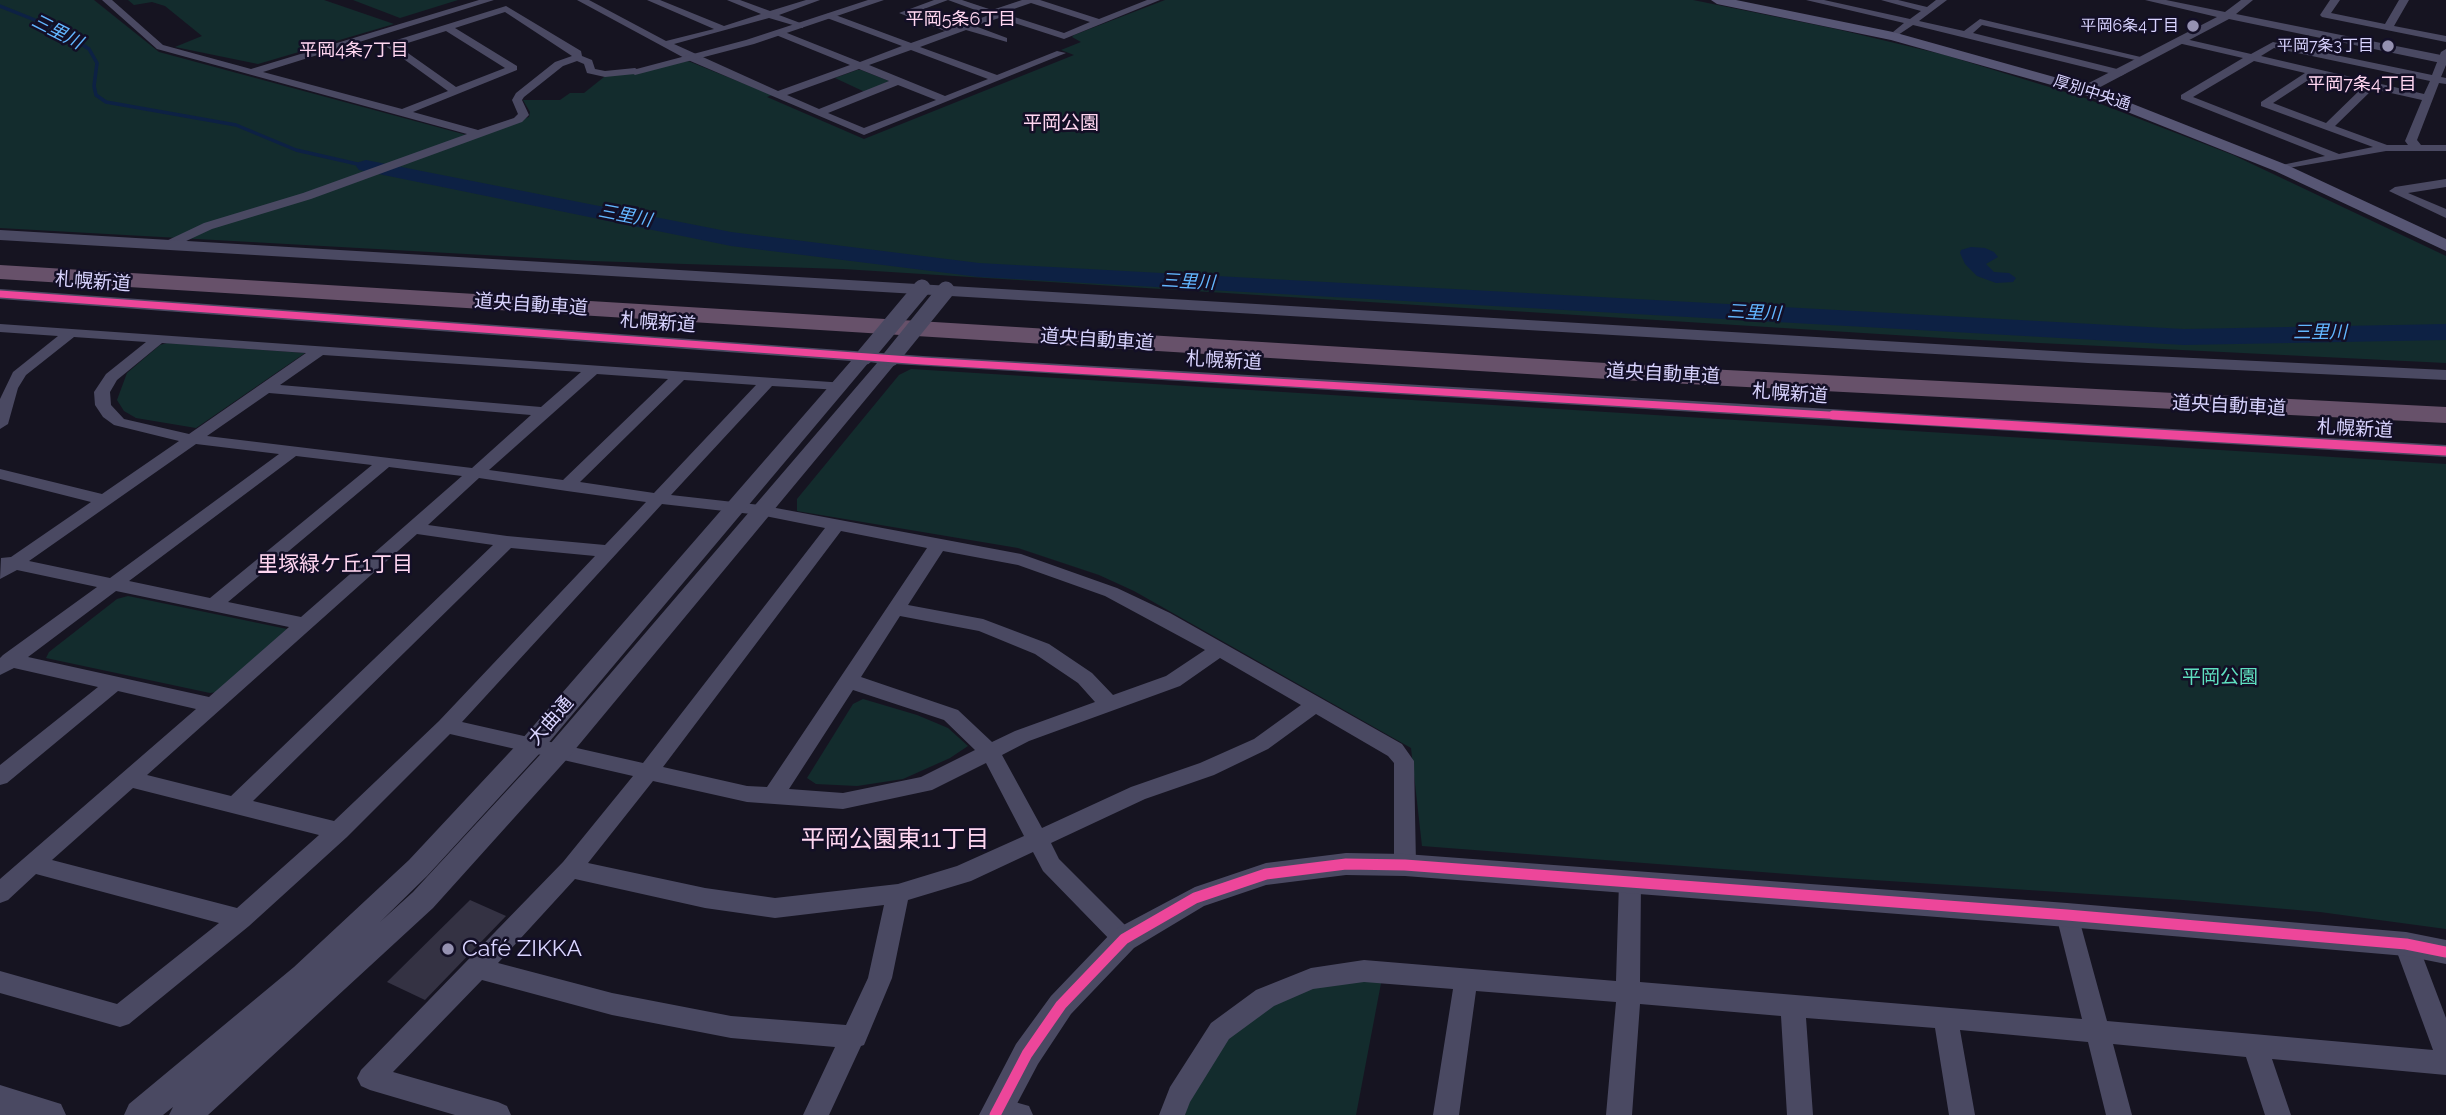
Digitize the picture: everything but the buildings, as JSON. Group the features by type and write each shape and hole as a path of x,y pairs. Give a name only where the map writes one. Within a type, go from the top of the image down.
{"highway":[{"name":"道央自動車道","path":"0,259 1686,361 2180,389 2446,400"},
{"name":"道央自動車道","path":"0,272 1674,375 2163,403 2446,415"}],"main road":[{"name":"厚別中央通","path":"1717,0 1893,36 2089,89"},
{"name":"厚別中央通","path":"1742,0 1898,32 2089,89 2287,167 2446,237"},
{"name":"厚別中央通","path":"2287,167 2446,246"}],"street":[{"path":"107,0 160,47 477,133"},
{"path":"252,72 489,0"},
{"path":"582,0 692,58 867,132 1061,53"},
{"path":"652,0 724,29"},
{"path":"664,44 724,29 815,0"},
{"path":"169,245 208,226 307,196 523,117 517,100 520,95 559,64 577,58 588,62 591,71 596,74 635,71 779,33 879,0"},
{"path":"943,0 904,13 953,31"},
{"path":"953,0 1064,36 1155,0"},
{"path":"778,95 1031,0 1099,22"},
{"path":"1811,0 1914,21 2121,74"},
{"path":"1886,0 1930,10"},
{"path":"1898,32 1942,0"},
{"path":"2154,0 2445,57 2441,80 2428,98 2411,141 2418,148"},
{"path":"2089,89 2227,16 2248,0"},
{"path":"2335,0 2325,15 2446,39"},
{"path":"2388,28 2404,0"},
{"path":"741,1 800,26"},
{"path":"1122,4 1135,8"},
{"path":"456,92 390,45 506,9 577,53 577,58"},
{"path":"830,16 998,79"},
{"path":"1966,34 1980,22 2144,60"},
{"path":"965,26 1004,40"},
{"path":"400,114 513,68 448,27"},
{"path":"779,33 946,100"},
{"path":"2181,41 2250,60 2428,98"},
{"path":"2337,157 2185,97 2273,45 2441,80"},
{"path":"2312,73 2265,104 2386,148"},
{"path":"818,113 898,81"},
{"path":"2328,127 2370,86"},
{"path":"2287,167 2386,148 2446,148"},
{"path":"2446,183 2395,191 2446,214"},
{"path":"0,235 2074,357 2446,374"},
{"name":"大曲通","path":"140,1115 304,976 418,868 531,746 922,288"},
{"name":"大曲通","path":"185,1115 423,900 558,751 946,290"},
{"name":"札幌新道","path":"0,294 891,358 2446,451"},
{"path":"0,328 590,371 840,386"},
{"path":"0,424 11,388 20,372 71,332"},
{"path":"159,339 111,377 102,392 103,405 108,414 119,422 192,439 475,472 657,499 760,510 939,543 1021,560 1065,573 1163,617 1395,750 1404,761 1405,864"},
{"path":"5,566 105,500 320,350"},
{"path":"0,893 590,371"},
{"path":"567,486 680,375"},
{"path":"0,982 120,1016 241,919 339,831 446,726 768,381"},
{"path":"266,388 544,412"},
{"path":"5,664 292,452"},
{"path":"213,605 386,462"},
{"path":"0,474 105,500"},
{"path":"498,1115 370,1078 571,869 837,524"},
{"path":"413,528 507,542 608,551"},
{"path":"235,805 507,542"},
{"path":"772,797 939,543"},
{"path":"5,566 114,584 304,624"},
{"path":"895,609 984,625 1042,649 1084,678 1108,704"},
{"path":"446,726 647,773 772,797 843,801 925,784 1022,736 1173,681 1219,650"},
{"path":"5,664 115,683 212,705"},
{"path":"847,682 869,686 951,715 991,752 1035,841 1051,865 1124,939"},
{"path":"0,776 115,683"},
{"path":"571,869 705,898 775,908 898,894 963,874 1138,793 1207,769 1261,744 1315,705"},
{"path":"129,779 339,831"},
{"path":"32,864 241,919"},
{"path":"1004,1113 1027,1054 1060,1005 1124,939 1195,898 1266,874 1346,864 1405,864 2067,915 2406,944 2446,952"},
{"path":"1619,1115 1628,1034 1630,882"},
{"path":"816,1115 855,1037 880,978 898,894"},
{"path":"2067,915 2119,1115"},
{"path":"2406,944 2446,1051"},
{"path":"478,968 612,1004 731,1027 855,1037"},
{"path":"1172,1115 1179,1096 1220,1031 1265,998 1311,979 1364,971 2254,1044 2446,1063"},
{"path":"1446,1115 1466,979"},
{"path":"1794,1007 1800,1115"},
{"path":"1946,1018 1962,1115"},
{"path":"2254,1044 2278,1115"},
{"path":"0,1100 50,1115"}],"green space":[{"name":"平岡公園","path":"0,0 94,0 159,52 474,137 529,117 530,112 523,100 560,100 570,93 584,93 604,77 688,61 772,95 767,97 864,139 1074,55 1061,50 1081,42 1072,37 1074,35 1165,0 1693,0 1836,29 1945,55 2085,98 2233,155 2446,256 2446,363 1959,339 843,269 592,261 0,228"},
{"path":"128,0 324,0 394,24 258,64 175,47 202,36 165,6 152,2 134,5"},
{"path":"353,0 458,0 400,18"},
{"path":"857,70 889,81 865,92 835,78"},
{"path":"167,343 305,353 196,428 136,418 124,411 117,400 127,373 160,345"},
{"name":"平岡公園","path":"911,369 2446,464 2446,929 2320,912 2183,900 1827,877 1422,846 1411,748 1134,591 1099,575 1018,548 797,511 797,499 899,375"},
{"path":"128,596 287,629 217,692 210,693 46,658 49,652 117,599"},
{"path":"863,699 917,715 948,728 968,746 950,758 903,779 857,786 816,784 807,778 853,704"},
{"path":"1382,978 1356,1115 1185,1115 1191,1096 1234,1029 1301,989"}],"water":[{"path":"1971,247 1994,252 1998,257 1986,264 1994,272 2009,273 2016,278 2013,282 1996,283 1977,276 1965,264 1960,253 1961,250"}],"waterway":[{"name":"三里川","path":"0,6 60,30 89,49 97,63 94,86 96,95 106,102 236,125 296,150 366,166"},
{"name":"三里川","path":"366,166 731,239 979,270 2184,337 2446,332"}],"cycle path":[{"path":"0,294 923,361 2446,451"},
{"path":"995,1115 1027,1054 1061,1005 1124,939 1195,898 1266,874 1346,864 1405,865 2067,915 2406,944 2446,952"}],"place":[{"name":"平岡6条4丁目","path":"2193,26"},
{"name":"平岡7条3丁目","path":"2388,46"},
{"name":"Café ZIKKA","path":"448,949"}],"district":[{"name":"平岡5条6丁目","path":"961,20"},
{"name":"平岡4条7丁目","path":"354,51"},
{"name":"平岡7条4丁目","path":"2362,85"},
{"name":"平岡公園","path":"1061,123"},
{"name":"里塚緑ケ丘1丁目","path":"335,565"},
{"name":"平岡公園東11丁目","path":"895,840"}]}
